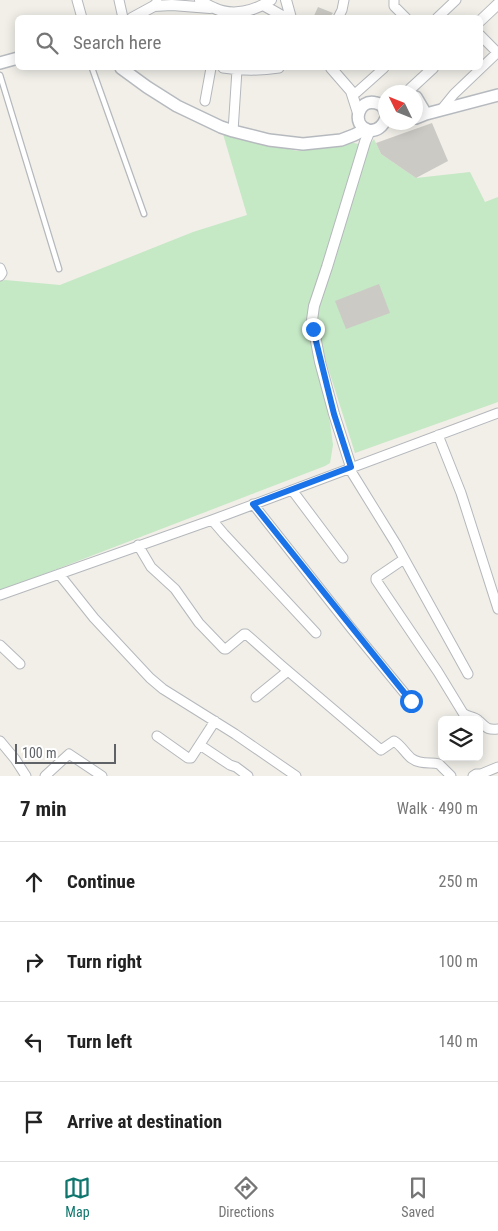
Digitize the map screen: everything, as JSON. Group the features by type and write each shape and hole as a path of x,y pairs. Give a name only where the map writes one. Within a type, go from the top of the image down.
{"main road":[{"path":"0,63 15,59"},
{"path":"125,70 177,106 221,127 269,140 303,144 341,140 378,128"},
{"path":"423,115 498,95"},
{"path":"368,130 359,122 358,113 364,104 370,102 378,104"}],"street":[{"path":"76,0 81,15"},
{"path":"119,0 123,15"},
{"path":"200,0 214,9"},
{"path":"286,0 290,15"},
{"path":"340,15 344,0"},
{"path":"394,0 394,6 403,15"},
{"path":"440,15 456,0"},
{"path":"137,15 157,3 239,12 251,10 267,3 282,15"},
{"path":"483,18 496,3"},
{"path":"483,38 498,53 483,67"},
{"path":"205,101 211,70"},
{"path":"233,131 237,70 264,70"},
{"path":"332,70 354,92 370,102"},
{"path":"354,92 382,70"},
{"path":"418,85 431,70"},
{"path":"441,110 454,94 480,70"},
{"path":"354,92 358,113"},
{"path":"368,130 328,267 314,306 312,320 320,362 350,468 404,559 468,674"},
{"path":"0,268 2,273 0,276"},
{"path":"0,595 212,520 498,413"},
{"path":"438,436 461,493 498,609"},
{"path":"292,490 343,558"},
{"path":"253,504 411,701"},
{"path":"212,520 316,633"},
{"path":"138,545 155,572 175,589 199,623 224,649 246,634 381,750 394,741 397,742 411,758 428,764 439,764 451,776"},
{"path":"404,559 376,578 376,580 438,672 463,713 469,716"},
{"path":"59,574 94,618 150,678 163,689 215,721 296,776"},
{"path":"0,645 20,664"},
{"path":"256,697 288,671"},
{"path":"157,736 188,758 191,758 215,721"},
{"path":"483,724 490,730 498,729"},
{"path":"0,741 26,776"},
{"path":"200,745 248,776"},
{"path":"45,776 69,754 102,776"},
{"path":"473,776 498,767"}],"lane":[{"path":"93,70 144,214"},
{"path":"0,75 59,270"}],"green space":[{"path":"223,134 297,151 349,142 359,144 307,321 330,423 333,445 330,463 0,591 0,281 60,285 193,232 247,215"},
{"path":"374,139 381,154 416,178 470,172 485,202 498,197 498,402 355,453 317,333 317,310 368,147"}],"building":[{"path":"318,7 333,13 331,15 314,15"},
{"path":"432,123 448,161 416,178 381,154 376,143 412,130 423,130 423,126"},
{"path":"379,284 390,313 346,329 335,301"}],"route":[{"path":"313,329 334,414 351,467 253,504 411,701"}]}
